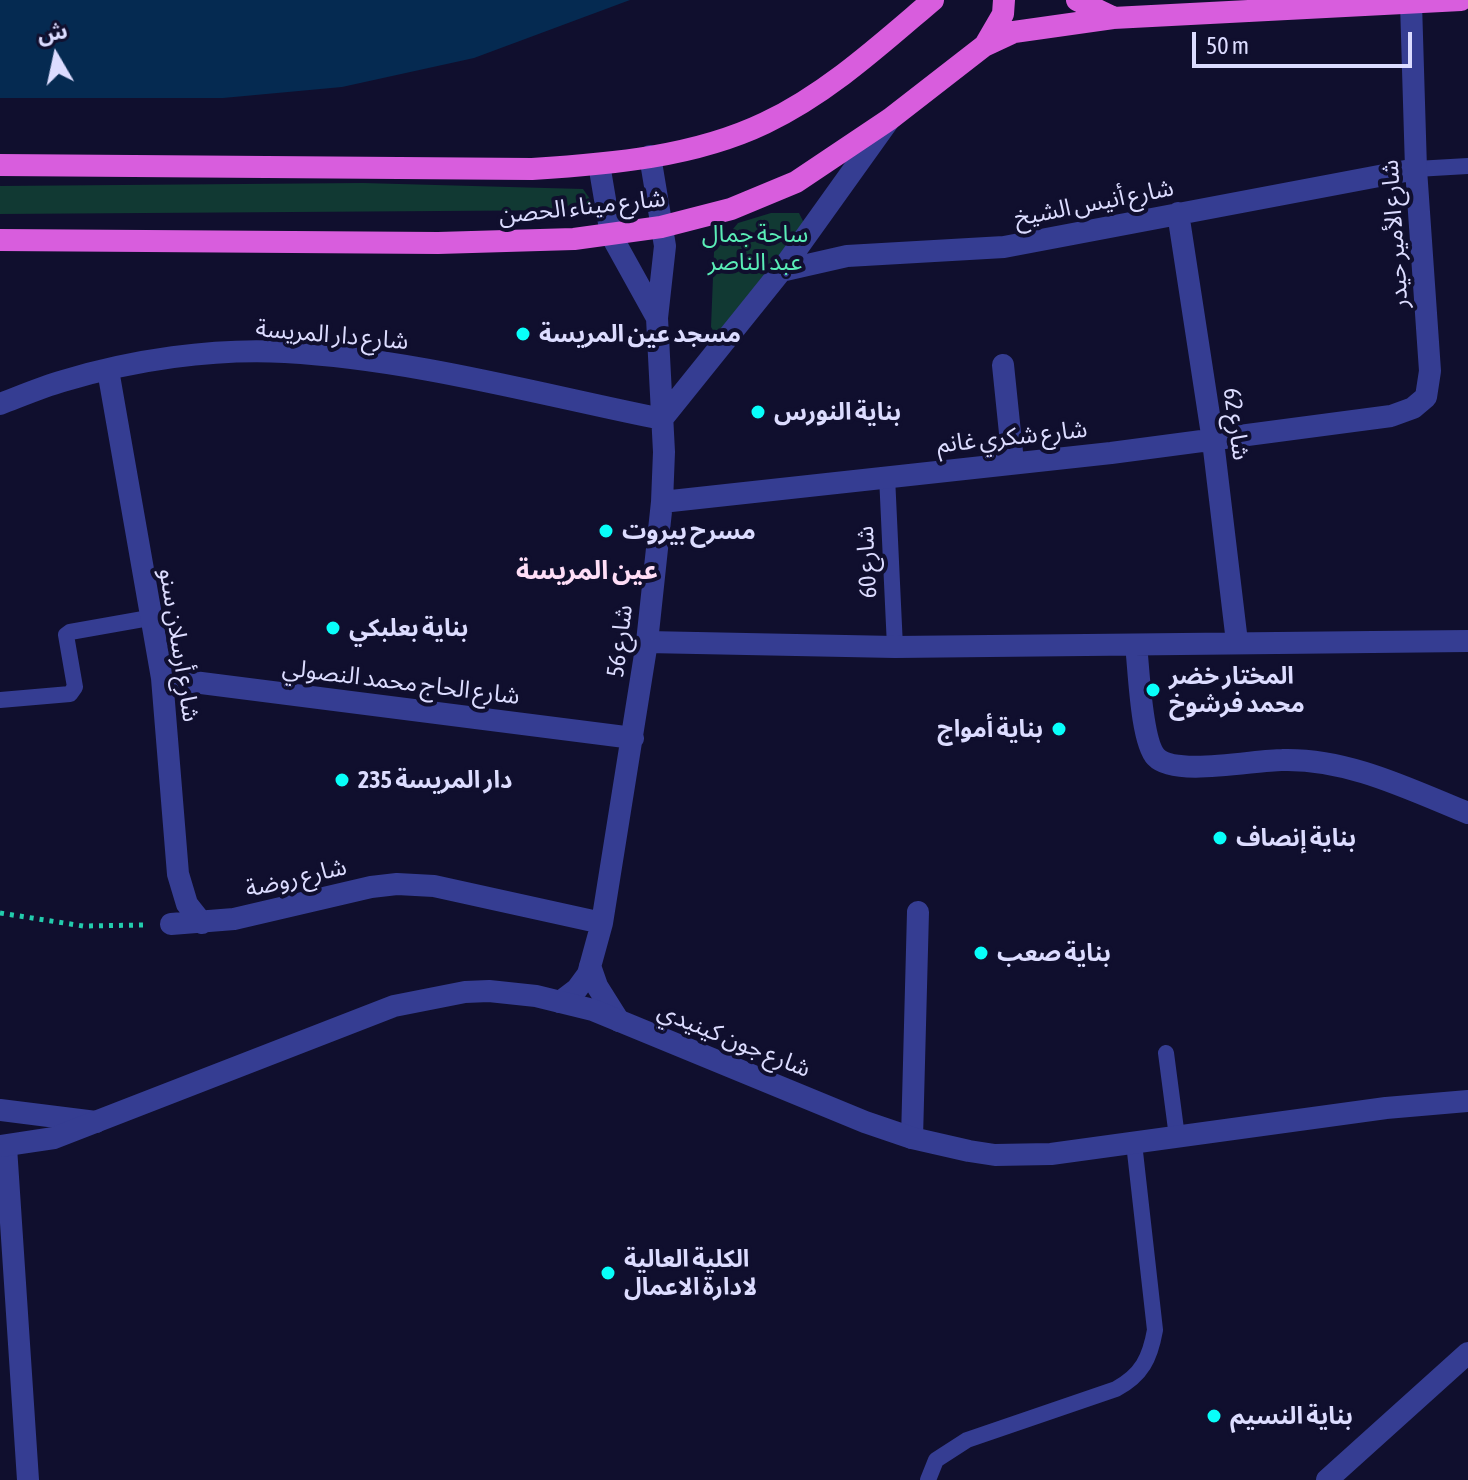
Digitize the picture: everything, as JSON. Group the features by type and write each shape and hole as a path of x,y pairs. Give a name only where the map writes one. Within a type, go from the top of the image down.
{"highway":[{"name":"شارع ميناء الحصن","path":"0,165 532,169 650,156 730,138 792,109 860,62 933,0"},
{"path":"984,46 1003,14 1004,0"},
{"path":"1077,0 1113,18"},
{"name":"شارع ميناء الحصن","path":"0,240 438,243 528,241 611,235 661,227 731,209 796,182 890,119 984,46 1029,29 1113,18 1461,0"}],"street":[{"name":"شارع الأمير حيدر","path":"1367,419 1391,416 1413,408 1426,397 1430,385 1416,169 1411,3"},
{"path":"662,419 781,271 890,119"},
{"name":"شارع 56","path":"560,1002 583,982 602,923 647,642 662,502 664,452 657,318 665,246 650,156"},
{"name":"شارع 56","path":"599,164 611,235 657,318"},
{"name":"شارع أنيس الشيخ","path":"781,271 847,256 1004,247 1416,169"},
{"name":"شارع 62","path":"1178,213 1213,441 1237,642"},
{"name":"شارع دار المريسة","path":"0,404 63,381 108,370 180,358 284,352 431,372 662,419"},
{"path":"1003,365 1013,462"},
{"name":"شارع أرسلان سنو","path":"108,370 149,618 162,678 178,874 187,904 202,923"},
{"name":"شارع شكري غانم","path":"662,502 1213,441 1367,419"},
{"path":"647,642 895,647 1468,641"},
{"path":"1136,645 1145,733 1160,760 1178,767 1284,759 1328,764 1383,779 1468,813"},
{"name":"شارع الحاج محمد النصولي","path":"162,678 633,738"},
{"name":"شارع روضة","path":"171,924 234,919 371,887 397,884 434,886 602,923"},
{"path":"912,1138 918,912"},
{"path":"590,966 597,986 619,1021"},
{"name":"شارع جون كينيدي","path":"3,1146 54,1138 394,1006 439,996 489,991 515,992 593,1010 865,1122 912,1138 969,1151 1051,1154 1386,1108 1468,1101"},
{"path":"0,1110 96,1122"},
{"path":"3,1146 28,1480"},
{"path":"1327,1480 1468,1353"}],"lane":[{"path":"1416,169 1468,166"},
{"name":"شارع 60","path":"887,476 895,647"},
{"path":"0,700 70,694 75,687 66,635 149,618"},
{"path":"1166,1053 1177,1137"},
{"path":"928,1480 936,1460 967,1440 1116,1389 1143,1367 1153,1348 1155,1330 1134,1143"}],"path":[{"path":"0,913 83,926 171,924"}],"green space":[{"path":"363,183 583,189 590,199 587,210 0,214 0,186"},
{"name":"ساحة جمال عبد الناصر","path":"771,213 799,213 806,227 717,337 711,327 714,252 738,223"}],"water":[{"path":"0,0 630,0 474,58 342,87 223,98 0,98"}],"place":[{"name":"مسجد عين المريسة","path":"523,334"},
{"name":"بناية النورس","path":"758,412"},
{"name":"مسرح بيروت","path":"606,531"},
{"name":"بناية بعلبكي","path":"333,628"},
{"name":"المختار خضر محمد فرشوخ","path":"1153,690"},
{"name":"بناية أمواج","path":"1059,729"},
{"name":"دار المريسة 235","path":"342,780"},
{"name":"بناية إنصاف","path":"1220,838"},
{"name":"بناية صعب","path":"981,953"},
{"name":"الكلية العالية لادارة الاعمال","path":"608,1273"},
{"name":"بناية النسيم","path":"1214,1416"}],"district":[{"name":"عين المريسة","path":"587,571"}]}
